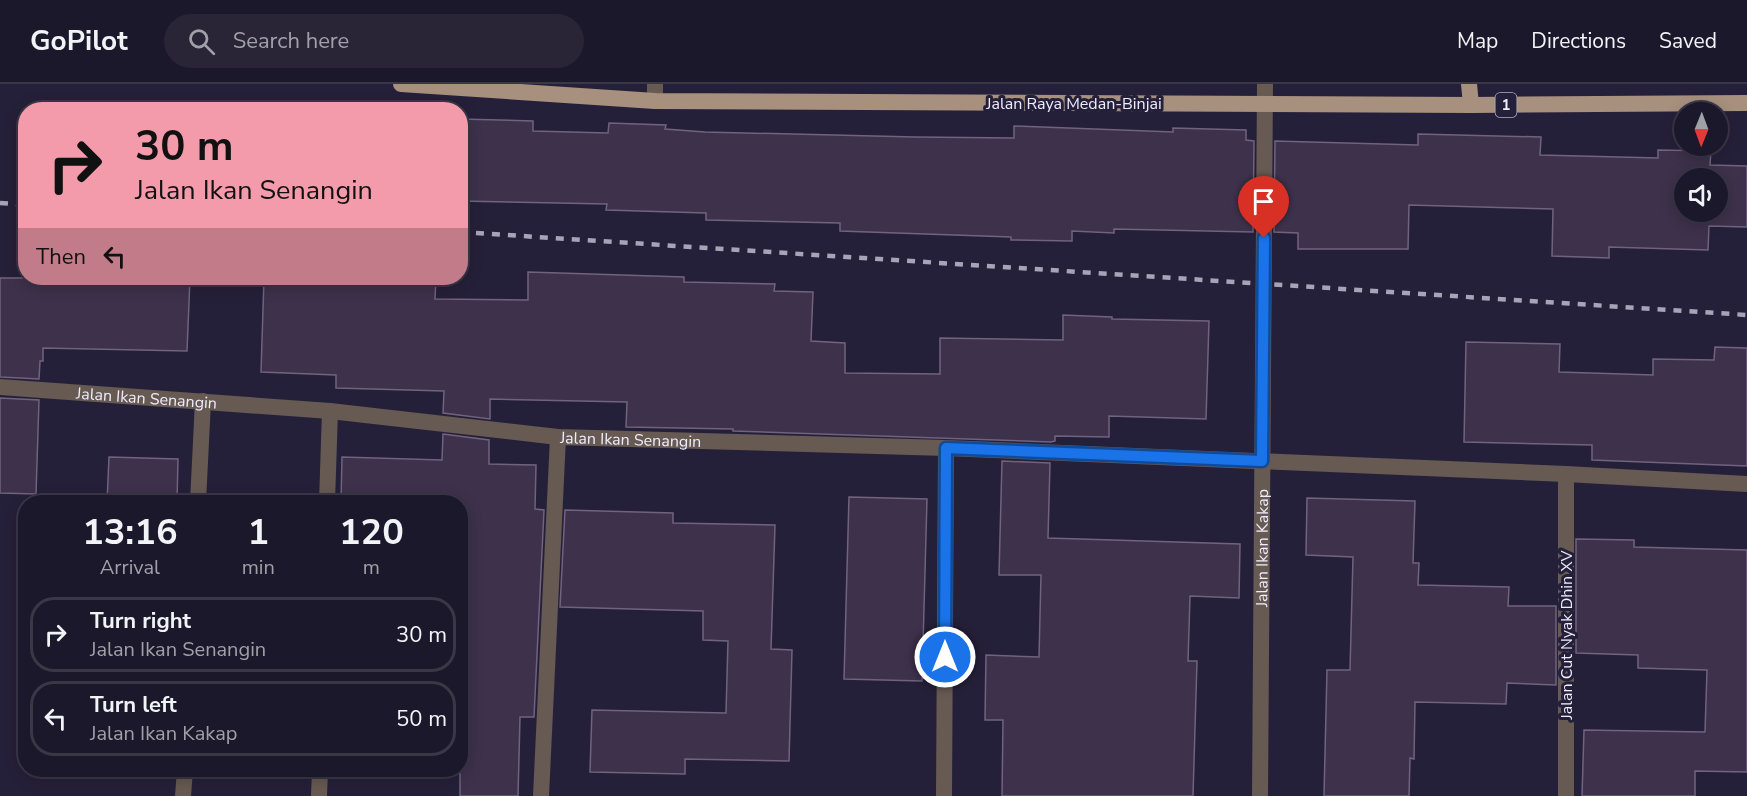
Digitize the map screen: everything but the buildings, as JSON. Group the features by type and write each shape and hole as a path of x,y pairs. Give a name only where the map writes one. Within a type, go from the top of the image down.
{"main road":[{"name":"Jalan Raya Medan-Binjai","path":"401,84 655,101 1471,105 1747,103"},
{"path":"1469,84 1471,105"}],"street":[{"path":"655,84 655,101"},
{"name":"Jalan Ikan Kakap","path":"1260,796 1265,84"},
{"name":"Jalan Ikan Senangin","path":"0,387 330,411 558,437 946,448 1566,474 1747,484"},
{"path":"198,495 203,401"},
{"path":"327,495 330,411"},
{"path":"541,796 558,437"},
{"path":"944,796 946,448"},
{"name":"Jalan Cut Nyak Dhin XV","path":"1566,474 1566,796"},
{"path":"183,796 184,777"},
{"path":"319,796 320,777"}],"railway":[{"path":"0,203 18,204"},
{"path":"468,233 1747,315"}],"route":[{"path":"945,657 946,448 1262,461 1264,238"}]}
